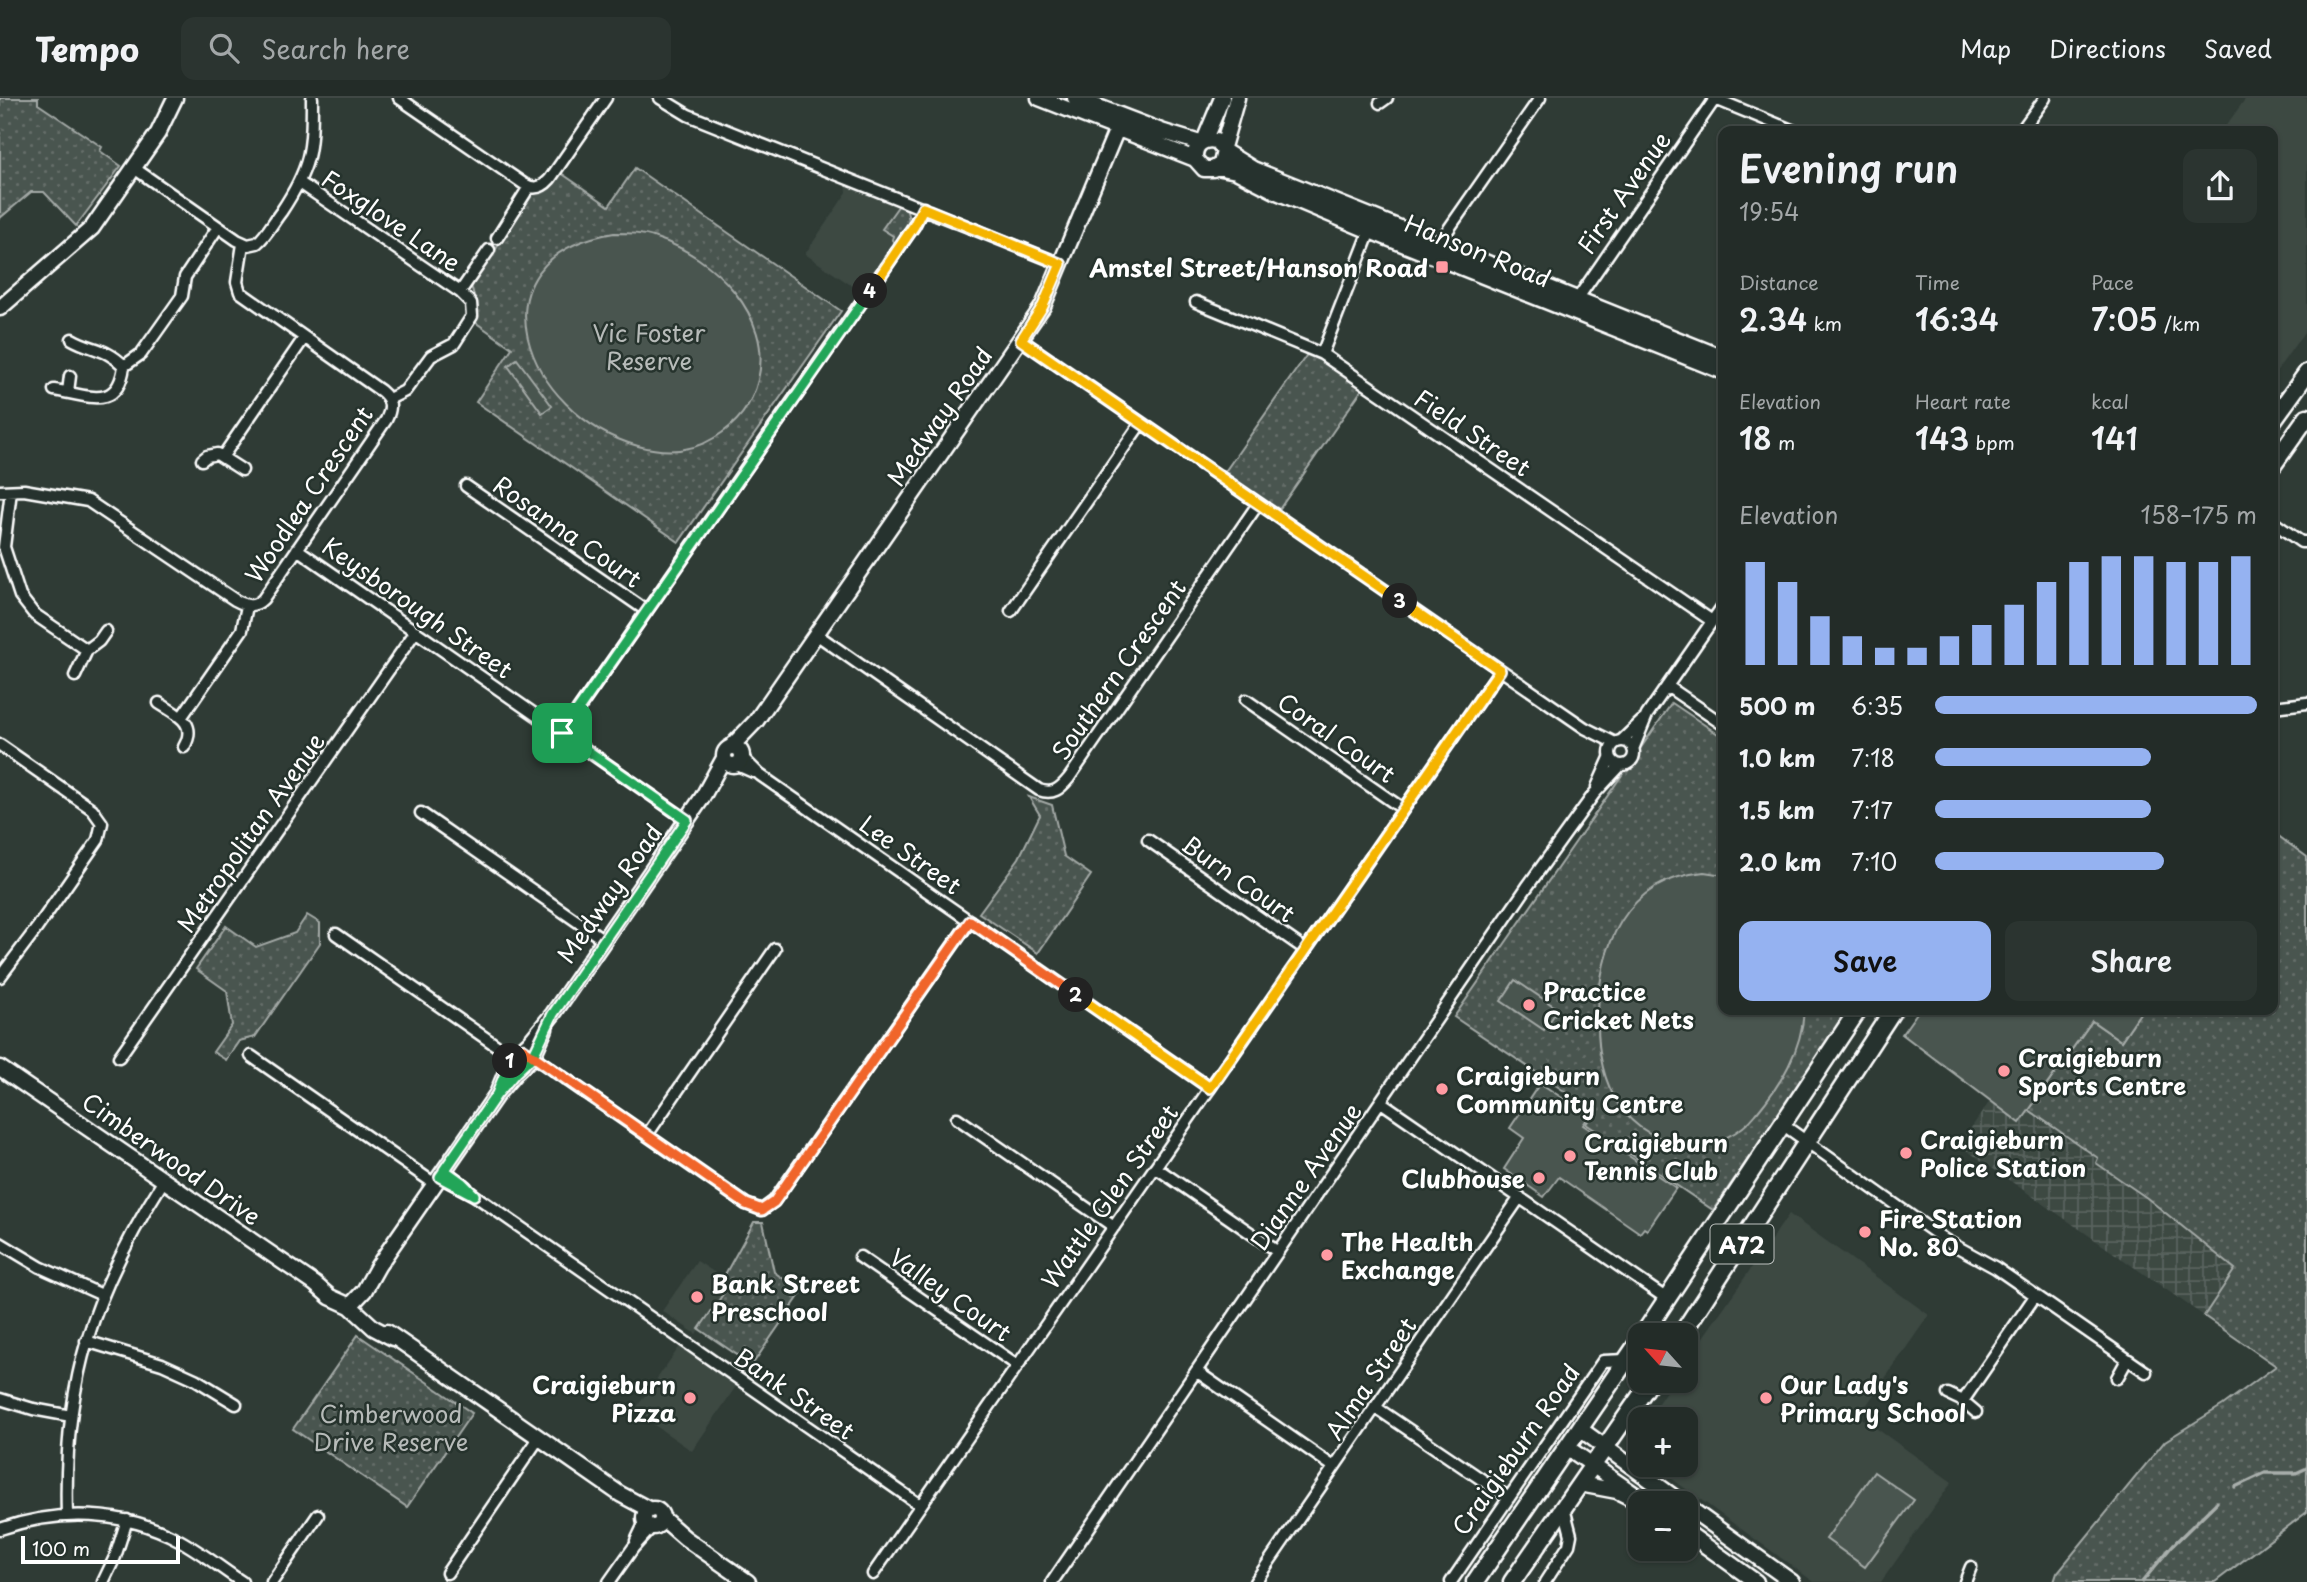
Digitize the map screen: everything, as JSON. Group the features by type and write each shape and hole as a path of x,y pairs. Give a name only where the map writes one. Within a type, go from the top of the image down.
{"main road":[{"path":"2278,413 2307,373"},
{"path":"2278,459 2307,417"},
{"name":"A72","path":"1651,1323 1855,1015"},
{"name":"A72","path":"1689,1323 1890,1015"},
{"name":"Craigieburn Road","path":"1475,1582 1628,1357"},
{"path":"1512,1582 1643,1393"}],"street":[{"path":"0,308 92,228 166,121 175,98"},
{"path":"134,169 243,244 252,244 261,240 300,183 311,153 312,98"},
{"path":"399,98 529,187 542,187 550,179 606,98"},
{"path":"660,98 688,115 1061,264"},
{"path":"1040,98 1119,123 1202,142 1216,141 1223,149"},
{"path":"1075,98 1119,123 1195,159 1204,169 1217,167 1223,160 1223,149 1237,98"},
{"path":"1195,159 1195,150 1202,142 1222,98"},
{"path":"1436,250 1540,98"},
{"path":"2025,126 2045,98"},
{"path":"1714,99 1782,126"},
{"name":"First Avenue","path":"1570,312 1714,99"},
{"name":"Medway Road","path":"353,1301 702,798 735,758 756,721 1021,340 1043,306 1119,123"},
{"name":"Hanson Road","path":"1223,149 1253,169 1373,225"},
{"name":"Hanson Road","path":"1217,167 1236,171 1277,192 1436,250 1578,298 1718,356"},
{"name":"Foxglove Lane","path":"300,183 460,292 471,303 473,312 470,321 450,348 431,356 405,391 389,399"},
{"path":"497,238 529,187"},
{"path":"562,733 914,226 923,208"},
{"path":"1322,354 1373,225"},
{"path":"54,390 99,398 110,396 119,385 124,366 141,354 182,296 189,271 218,227"},
{"name":"Woodlea Crescent","path":"5,491 24,490 88,501 235,600 247,606 256,605 263,599 390,412 389,399 381,391 240,292 237,282 243,244"},
{"name":"Foxglove Lane","path":"460,292 489,250"},
{"name":"Hanson Road","path":"1436,250 1570,312 1718,370"},
{"name":"Field Street","path":"1196,302 1322,354 1712,621"},
{"path":"223,456 304,338"},
{"path":"72,339 102,349 124,366"},
{"path":"1021,340 1614,748"},
{"path":"68,392 70,376"},
{"path":"1011,611 1142,423"},
{"path":"202,460 212,454 223,456 242,470"},
{"name":"Rosanna Court","path":"466,486 647,611"},
{"path":"5,491 4,547 20,596 34,614 87,650"},
{"name":"Southern Crescent","path":"816,634 1039,790 1048,793 1060,789 1069,778 1258,504"},
{"path":"2278,526 2301,542 2307,542"},
{"name":"Keysborough Street","path":"297,549 687,820"},
{"path":"181,718 242,630 247,606"},
{"name":"Dianne Avenue","path":"1594,793 1614,748 1647,715 1718,612"},
{"path":"75,676 87,650 106,631"},
{"name":"Metropolitan Avenue","path":"120,1057 416,631"},
{"name":"Wattle Glen Street","path":"873,1574 1500,670"},
{"path":"1667,686 1718,721"},
{"name":"Coral Court","path":"1247,700 1403,809"},
{"path":"159,703 181,718 189,731 184,747"},
{"path":"2278,707 2307,704"},
{"name":"Dianne Avenue","path":"1633,749 1647,715"},
{"path":"1628,743 1633,749 1631,760 1621,765 1615,763 1614,748 1628,743"},
{"path":"0,745 83,802 97,813 102,823 98,840 0,977"},
{"name":"Lee Street","path":"735,758 1210,1088"},
{"name":"Dianne Avenue","path":"1052,1582 1527,887 1594,793 1621,765"},
{"path":"421,813 604,940"},
{"name":"Burn Court","path":"1148,840 1306,950"},
{"path":"335,934 647,1135 757,1210 774,1202 970,921"},
{"path":"647,1135 775,949"},
{"name":"Bank Street","path":"251,1056 439,1177 474,1195 920,1505"},
{"name":"Cimberwood Drive","path":"1,1068 315,1284 330,1297 353,1301 366,1323 393,1338 620,1494 652,1520 685,1538 748,1582"},
{"path":"1381,1102 1667,1299"},
{"path":"957,1118 1114,1227"},
{"path":"1782,1124 1805,1147 1824,1153 1945,1240 1996,1269 2146,1372"},
{"path":"1155,1167 1279,1252"},
{"path":"68,1515 66,1479 71,1416 86,1341 102,1295 124,1246 164,1180"},
{"name":"Alma Street","path":"1255,1582 1520,1197"},
{"path":"0,1243 49,1272 102,1295"},
{"name":"Valley Court","path":"860,1257 1017,1366"},
{"path":"1963,1401 2035,1296"},
{"path":"86,1341 180,1371 236,1404"},
{"name":"Craigieburn Road","path":"1451,1582 1603,1361 1626,1360"},
{"path":"2117,1378 2127,1360"},
{"path":"1196,1371 1334,1467"},
{"path":"1948,1394 1963,1401 1976,1412"},
{"path":"0,1399 71,1416"},
{"path":"1375,1407 1509,1498"},
{"path":"1580,1429 1606,1447 1656,1491"},
{"path":"447,1573 539,1438"},
{"path":"1568,1448 1629,1491"},
{"path":"1580,1484 1628,1496"},
{"path":"1545,1582 1569,1545 1571,1535 1564,1508"},
{"path":"1698,1514 1792,1582"},
{"path":"0,1529 32,1519 68,1515 127,1520 176,1539 242,1582"},
{"path":"272,1582 318,1515"},
{"path":"103,1582 116,1557 127,1520"},
{"path":"610,1582 652,1520"},
{"path":"1698,1540 1756,1582"},
{"path":"1965,1582 1971,1567"}],"shaded area":[{"path":"2246,98 2307,98 2307,328 2278,369 2278,126 2226,126"},
{"path":"846,184 904,207 909,217 907,226 861,292 805,254 847,192"},
{"path":"1990,1101 2020,1122 2029,1110 2099,1159 2096,1164 2147,1198 2235,1270 2204,1316 1959,1145"},
{"name":"Our Lady's Primary School","path":"1789,1214 1929,1315 1859,1416 1952,1482 1881,1582 1814,1582 1698,1498 1698,1491 1689,1491 1670,1477 1698,1477 1698,1407 1655,1407 1665,1393 1698,1393 1698,1344"},
{"name":"Bank Street Preschool","path":"697,1261 731,1283 696,1334 662,1311"},
{"path":"680,1346 737,1385 692,1451 634,1411"}],"green space":[{"path":"0,98 38,98 38,104 102,147 100,151 121,166 76,226 44,192 31,192 0,218"},
{"name":"Vic Foster Reserve","path":"635,168 841,311 679,542 476,402 512,348 475,322 477,305 471,286 533,194 546,190 561,173 609,206"},
{"path":"899,205 907,210 909,221 895,243 893,236 882,229"},
{"path":"614,233 651,236 698,259 718,274 734,292 748,312 757,333 761,356 758,380 747,406 736,421 722,433 696,447 657,450 638,446 599,429 566,404 542,372 528,338 526,303 539,273 567,248"},
{"path":"1308,353 1363,388 1278,511 1224,473"},
{"path":"517,359 552,406 542,413 508,366"},
{"path":"1672,703 1718,734 1718,1015 1847,1015 1713,1210 1586,1124 1594,1111 1454,1017"},
{"path":"1029,797 1052,805 1064,856 1091,875 1038,953 979,913 1019,858 1040,815"},
{"path":"2278,836 2307,857 2307,1512 2215,1582 2054,1582 2057,1573 2165,1441 2223,1405 2276,1366 2204,1316 2235,1269 2147,1198 2096,1163 2098,1158 2029,1110 2092,1021 2121,1041 2139,1015 2278,1015"},
{"path":"1704,872 1718,874 1718,1015 1803,1015 1795,1053 1774,1091 1743,1127 1710,1143 1691,1144 1667,1140 1647,1132 1631,1119 1618,1103 1609,1085 1599,1042 1599,992 1610,943 1635,903 1654,888 1676,878"},
{"path":"307,915 320,923 320,943 255,1037 239,1041 226,1060 213,1052 232,1025 227,991 196,969 226,926 256,947 295,933"},
{"name":"Practice Cricket Nets","path":"1515,980 1558,1009 1544,1030 1501,1001"},
{"name":"Craigieburn Sports Centre","path":"1915,1015 2139,1015 2121,1041 2092,1021 2020,1123 1902,1034"},
{"name":"Craigieburn Tennis Club","path":"1540,1083 1589,1116 1583,1125 1676,1188 1647,1230 1644,1228 1640,1233 1559,1177 1544,1197 1504,1169 1524,1138 1510,1128"},
{"path":"754,1222 763,1222 774,1272 802,1292 752,1365 699,1329 730,1284 723,1278"},
{"name":"Cimberwood Drive Reserve","path":"358,1335 472,1413 407,1507 293,1429"},
{"path":"1874,1472 1914,1500 1865,1567 1826,1539"}],"waterway":[{"path":"2235,1487 2265,1473 2296,1473 2307,1468"},
{"path":"2142,1582 2172,1546 2217,1502"}],"place":[{"name":"Amstel Street/Hanson Road","path":"1442,267"},
{"name":"Practice Cricket Nets","path":"1529,1005"},
{"name":"Craigieburn Sports Centre","path":"2004,1071"},
{"name":"Craigieburn Community Centre","path":"1442,1089"},
{"name":"Craigieburn Police Station","path":"1906,1153"},
{"name":"Craigieburn Tennis Club","path":"1570,1156"},
{"name":"Clubhouse","path":"1539,1178"},
{"name":"Fire Station No. 80","path":"1865,1232"},
{"name":"The Health Exchange","path":"1327,1255"},
{"name":"Bank Street Preschool","path":"697,1297"},
{"name":"Craigieburn Pizza","path":"690,1398"},
{"name":"Our Lady's Primary School","path":"1766,1398"}],"route":[{"path":"562,733 687,820 553,1014 533,1056 497,1094 444,1170 462,1183 474,1195 440,1177 497,1094 510,1060 523,1049 533,1056 538,1060 746,1204 762,1210 774,1202 970,921 1210,1088 1500,670 1021,340 1048,298 1061,264 923,208 914,226 562,733"}]}
